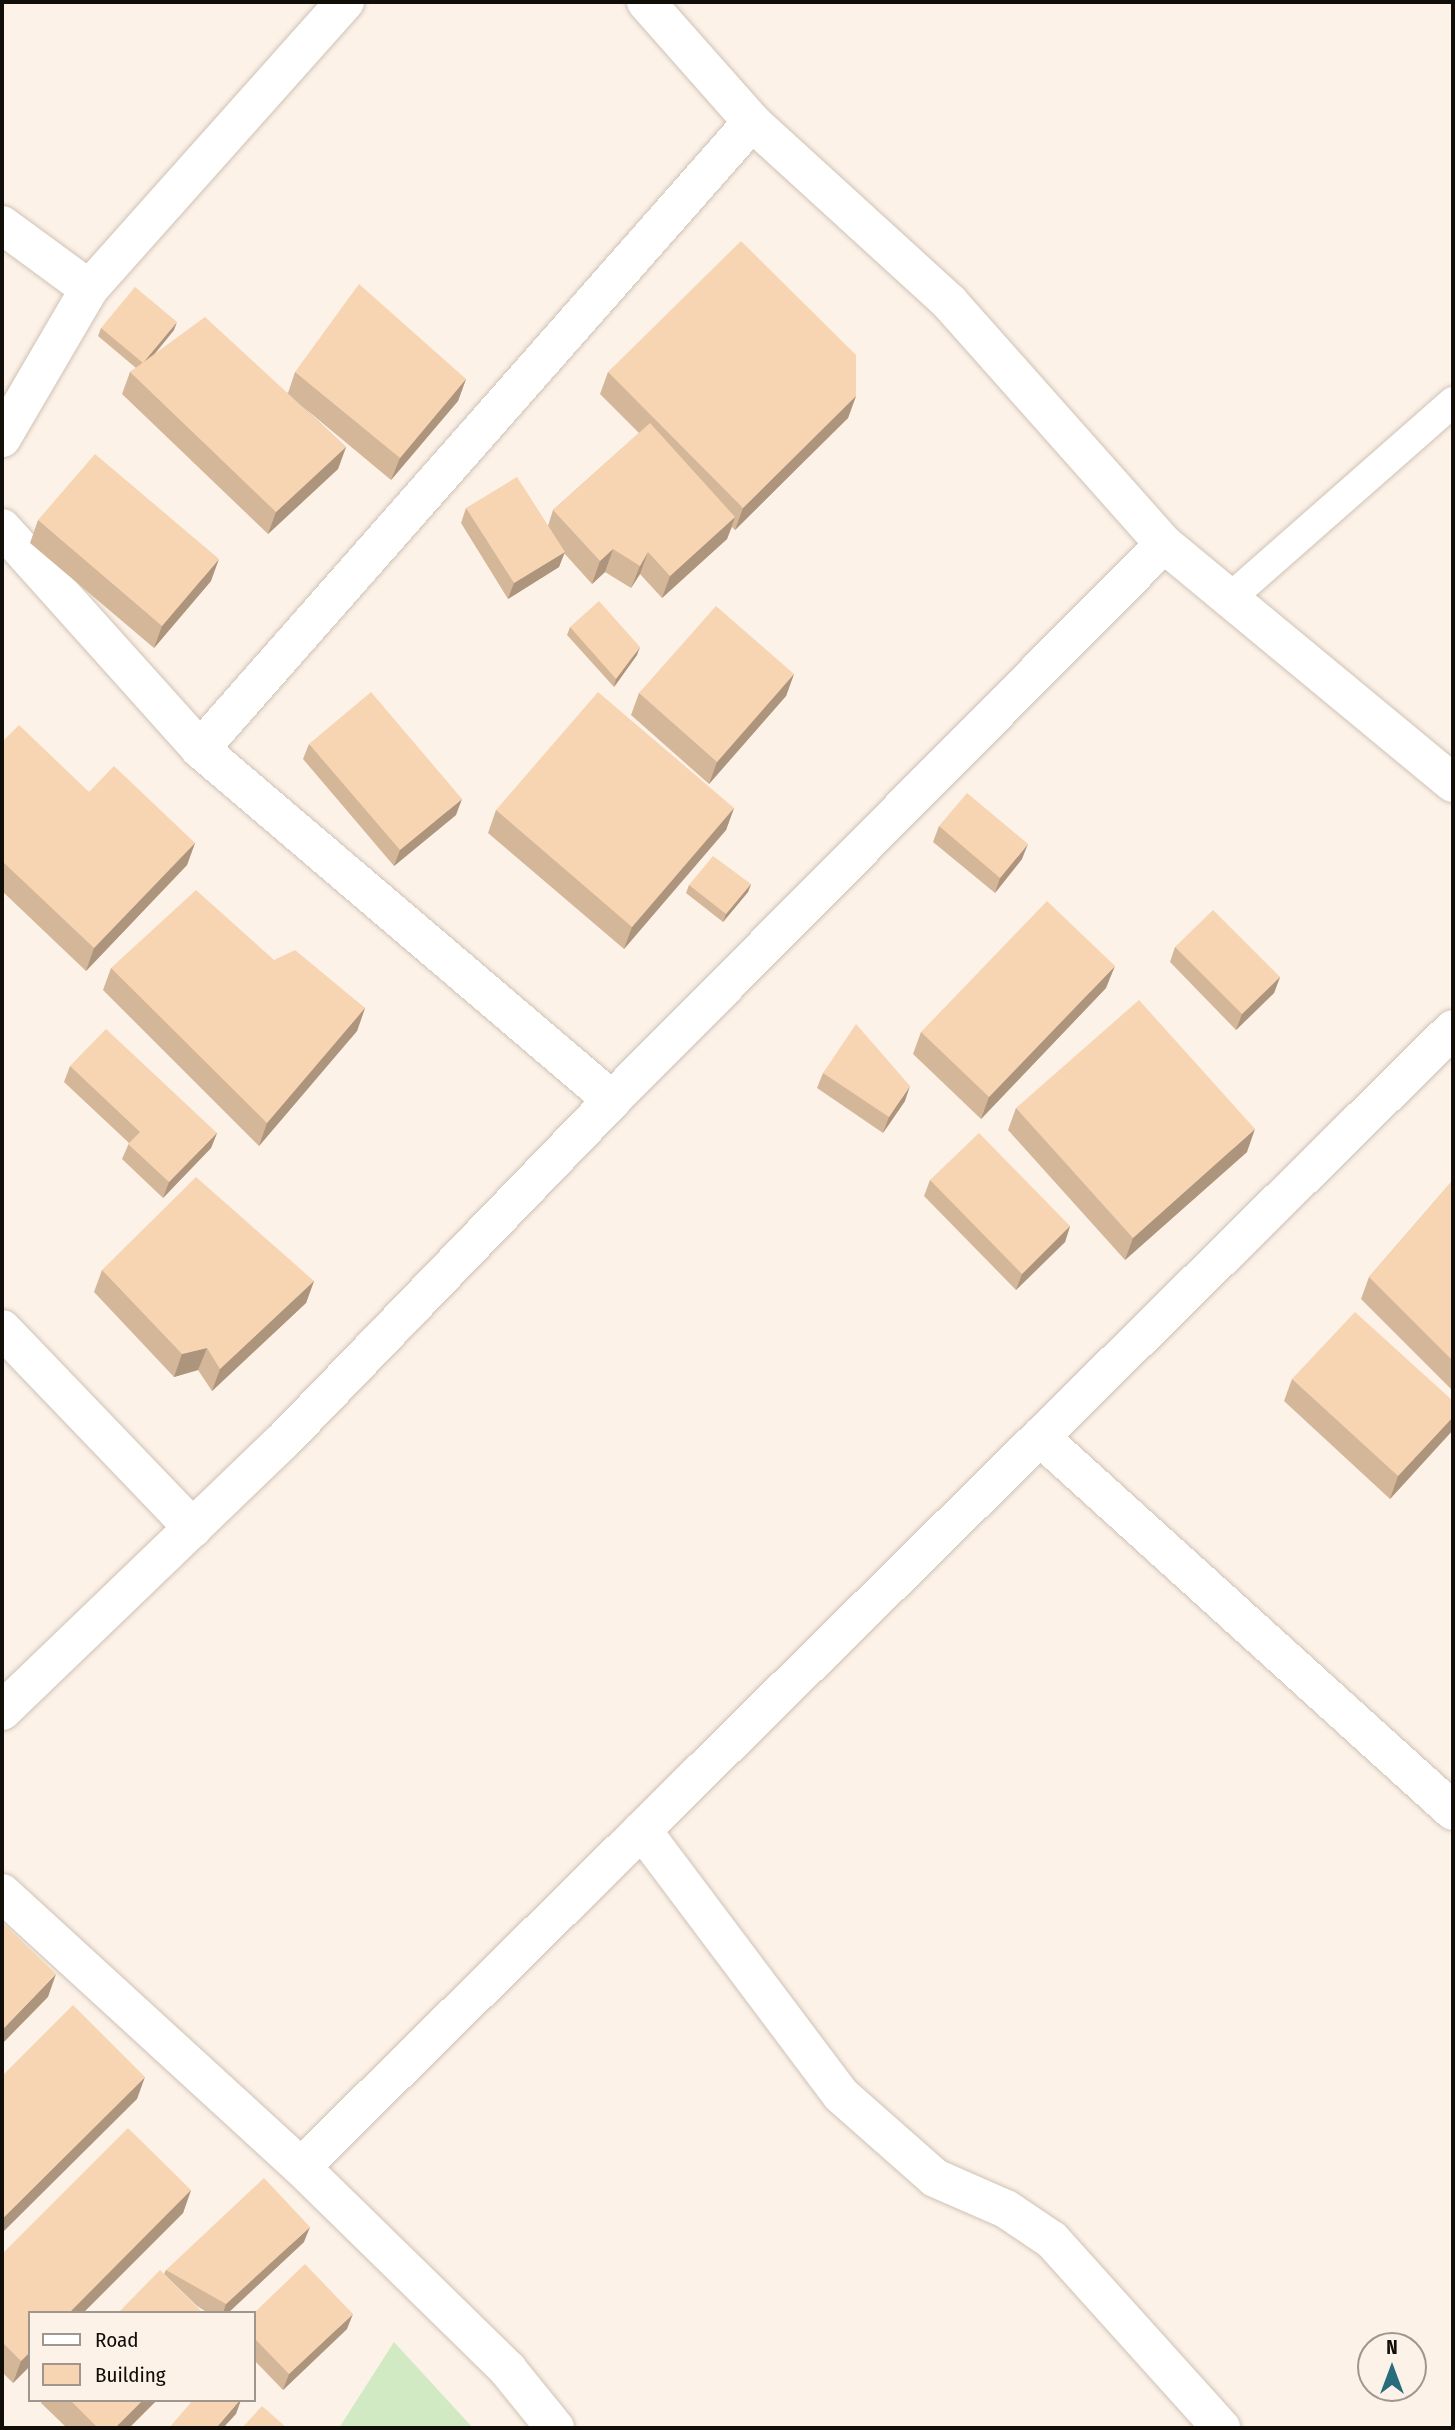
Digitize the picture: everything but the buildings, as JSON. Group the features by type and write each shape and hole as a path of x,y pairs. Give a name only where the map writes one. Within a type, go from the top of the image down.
{"street":[{"path":"2,438 89,289 345,2"},
{"path":"646,2 752,122 950,303 1164,544 1453,783"},
{"path":"200,749 752,122"},
{"path":"2,225 89,289"},
{"path":"2,528 200,749 612,1100"},
{"path":"2,1711 282,1442 612,1100 1164,544"},
{"path":"301,2167 1453,1029"},
{"path":"2,1329 193,1528"},
{"path":"1040,1437 1452,1809"},
{"path":"642,1830 841,2095 935,2178 1006,2209 1052,2240 1221,2428"},
{"path":"2,1893 301,2167 508,2370 555,2428"}],"lane":[{"path":"1230,598 1453,402"}],"green space":[{"path":"394,2342 473,2428 339,2428"}]}
